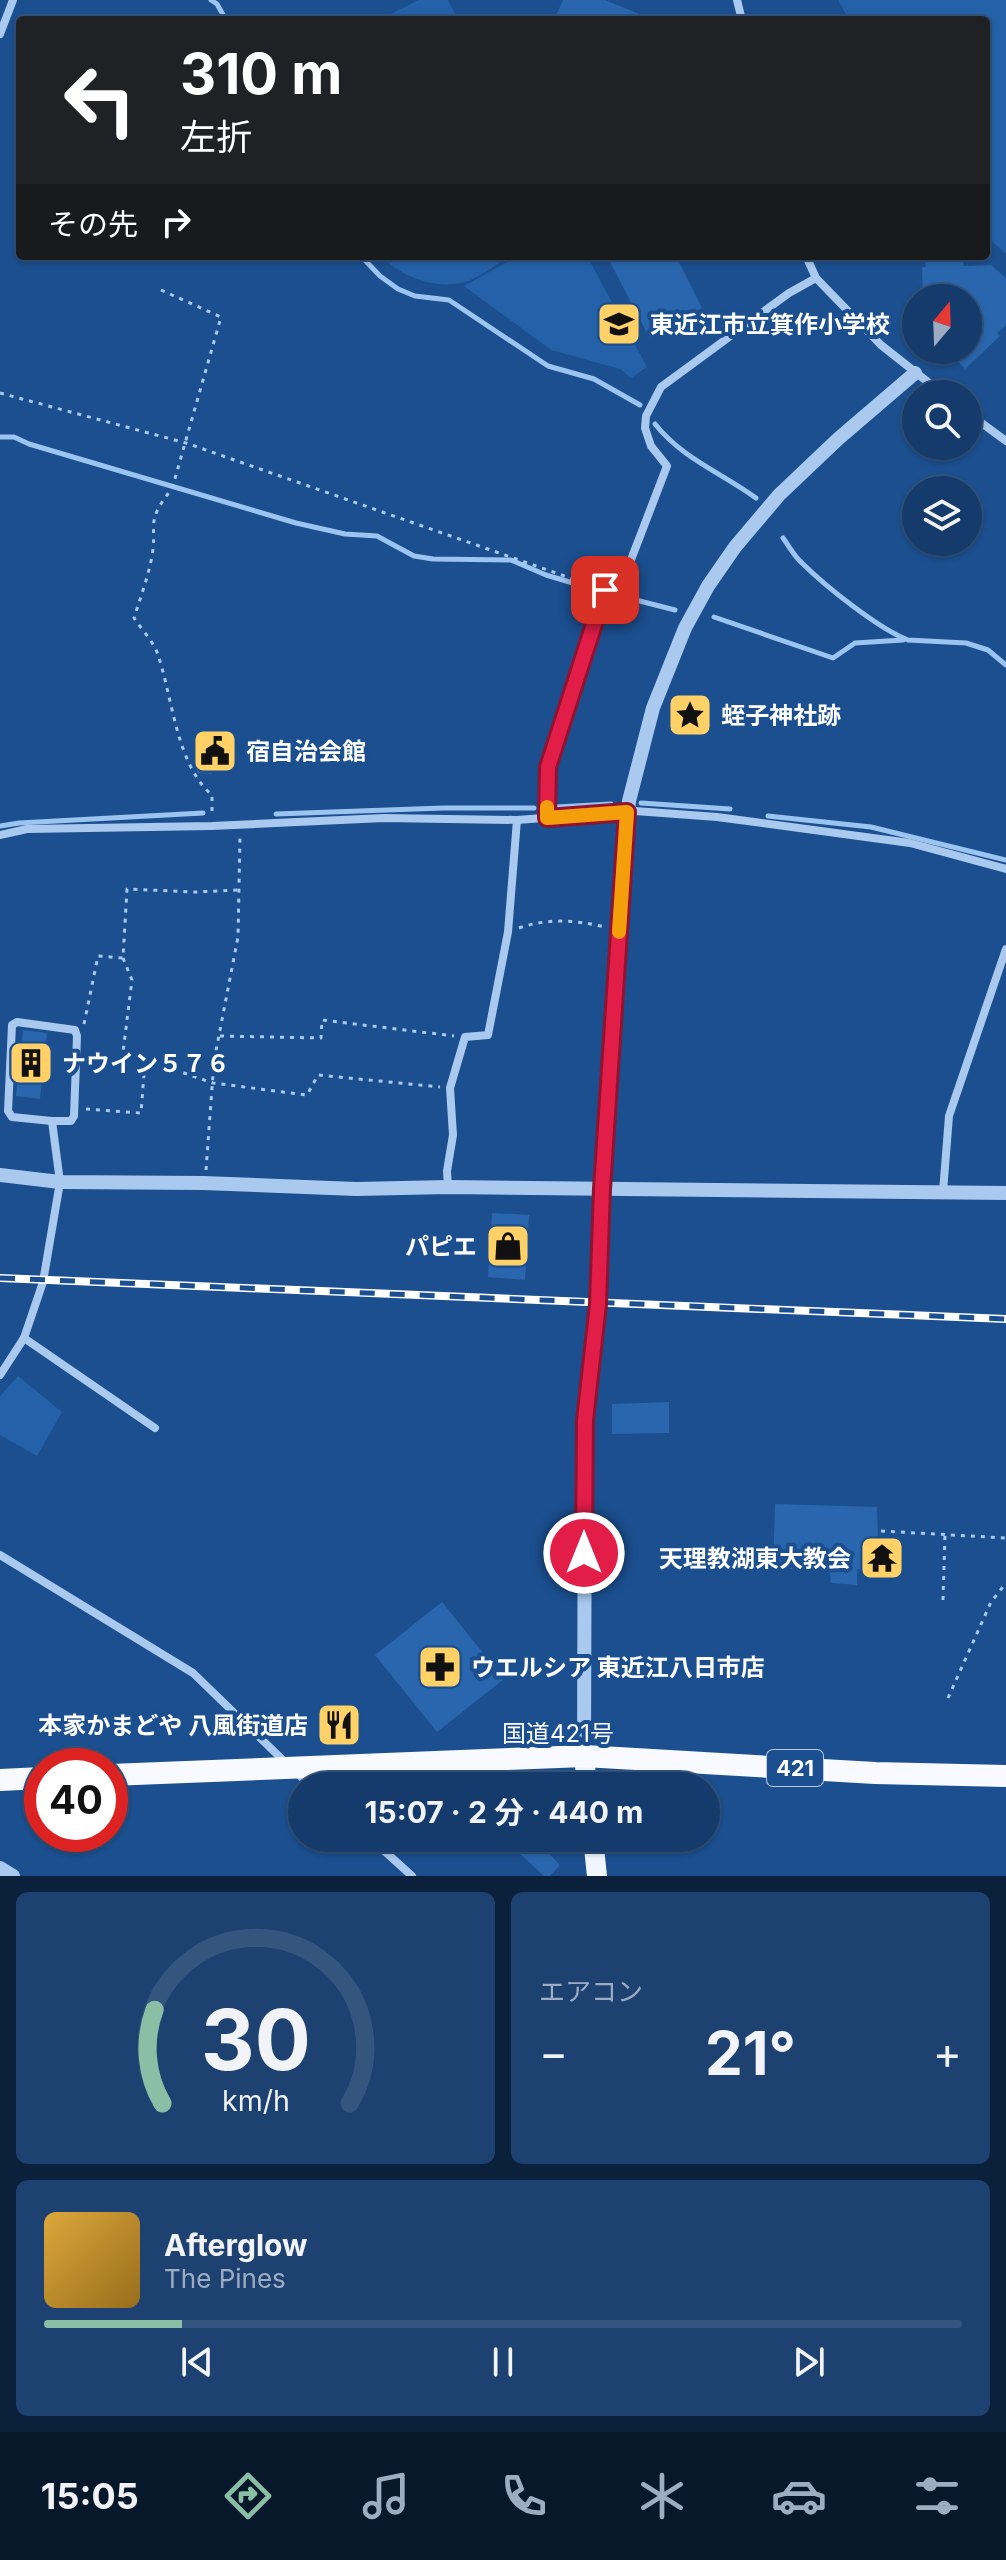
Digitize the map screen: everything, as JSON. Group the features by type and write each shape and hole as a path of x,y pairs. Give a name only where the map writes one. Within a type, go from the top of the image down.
{"highway":[{"name":"国道421号","path":"128,1774 584,1756 875,1773 1006,1776"},
{"path":"0,1780 24,1779"}],"main road":[{"path":"584,1756 586,1772"},
{"path":"594,1852 597,1876"}],"street":[{"path":"0,34 13,0"},
{"path":"808,260 816,278 881,345 924,380"},
{"path":"547,818 548,767 605,590 619,591 667,466 651,446 645,428 646,416 661,387 789,293 816,278"},
{"path":"584,1756 585,1420 598,1304 602,1189 627,812 653,708 685,628 708,586 735,547 779,495 915,373"},
{"path":"982,423 1006,441"},
{"path":"0,835 27,829 212,826 384,818 517,820 627,812 717,817 910,843 1006,869"},
{"path":"448,1187 447,1171 453,1135 450,1088 465,1037 488,1035 508,932 517,820"},
{"path":"943,1192 949,1116 1006,949"},
{"path":"17,1022 75,1030 75,1108 71,1121 12,1117 8,1111 12,1025 17,1022"},
{"path":"0,1375 24,1338 43,1282 60,1182 52,1121"},
{"path":"0,1175 60,1182 356,1189 448,1187 1006,1193"},
{"path":"24,1338 155,1428"},
{"path":"0,1555 193,1673 296,1772"},
{"path":"385,1852 412,1876"},
{"path":"0,1868 13,1876"}],"path":[{"path":"161,290 221,317 172,489 153,517 152,559 134,618 157,652 179,737 201,786 212,795 212,826"},
{"path":"0,393 186,443 605,590"},
{"path":"203,1183 213,1083 238,937 240,825"},
{"path":"239,890 127,889 123,958 132,980 123,1052 213,1083 307,1095 318,1075 450,1088"},
{"path":"508,932 542,920 580,921 619,930"},
{"path":"75,1030 84,1026 98,956 123,958"},
{"path":"220,1036 321,1038 322,1020 465,1037"},
{"path":"75,1108 141,1113 145,1061"},
{"path":"881,1531 1006,1538"},
{"path":"943,1600 945,1534"},
{"path":"948,1698 991,1602 1006,1583"}],"shaded area":[{"path":"419,0 448,0 456,16 387,16"},
{"path":"838,0 1006,0 1006,254 990,240 990,16 847,16"},
{"path":"386,260 504,260 461,283 428,282 398,270"},
{"path":"511,260 589,260 647,367 631,378 620,369 551,350 464,286"},
{"path":"18,1376 62,1412 37,1456 0,1435 0,1396"}],"building":[{"path":"563,0 605,0 644,16 556,16"},
{"name":"東近江市立箕作小学校","path":"609,260 678,260 702,308 650,339"},
{"path":"925,260 963,260 964,266 991,265 1006,278 1006,325 997,333 1000,336 982,353 982,284 923,284 922,267 926,267"},
{"name":"宿自治会館","path":"195,735 234,736 234,766 212,765 212,774 197,773"},
{"name":"ナウイン５７６","path":"23,1030 47,1033 40,1099 16,1096"},
{"name":"パピエ","path":"492,1213 529,1215 525,1280 488,1277"},
{"path":"669,1402 669,1433 612,1434 612,1404"},
{"name":"天理教湖東大教会","path":"775,1504 877,1507 879,1571 857,1569 857,1585 831,1583 829,1569 773,1569"},
{"name":"ウエルシア 東近江八日市店","path":"442,1602 504,1679 437,1732 375,1655"},
{"path":"518,1852 547,1852 560,1865 550,1876 544,1876"}],"waterway":[{"path":"211,0 224,16"},
{"path":"365,260 398,289 415,296 449,300 548,366 594,379 640,405"},
{"path":"655,424 690,456 756,498"},
{"path":"0,437 14,437 296,523 345,534 377,536 414,556 511,560 583,586"},
{"path":"783,538 799,560 824,583 896,634 908,640 966,643 988,650 1006,665"},
{"path":"620,596 675,610"},
{"path":"714,617 833,658 855,643 903,640"},
{"path":"641,803 730,809"},
{"path":"557,807 611,804"},
{"path":"276,814 534,808"},
{"path":"0,826 203,813"},
{"path":"768,816 871,827 1006,860"}],"railway":[{"path":"0,1278 1006,1319"}],"slow traffic":[{"path":"547,807 547,818 627,812 619,932"}],"place":[{"name":"東近江市立箕作小学校","path":"619,324"},
{"name":"蛭子神社跡","path":"690,715"},
{"name":"宿自治会館","path":"215,751"},
{"name":"ナウイン５７６","path":"31,1063"},
{"name":"パピエ","path":"508,1246"},
{"name":"天理教湖東大教会","path":"882,1558"},
{"name":"ウエルシア 東近江八日市店","path":"440,1667"},
{"name":"本家かまどや 八風街道店","path":"339,1725"}],"route":[{"path":"584,1553 585,1420 598,1304 602,1189 627,812 547,818 548,767 605,590"}]}
